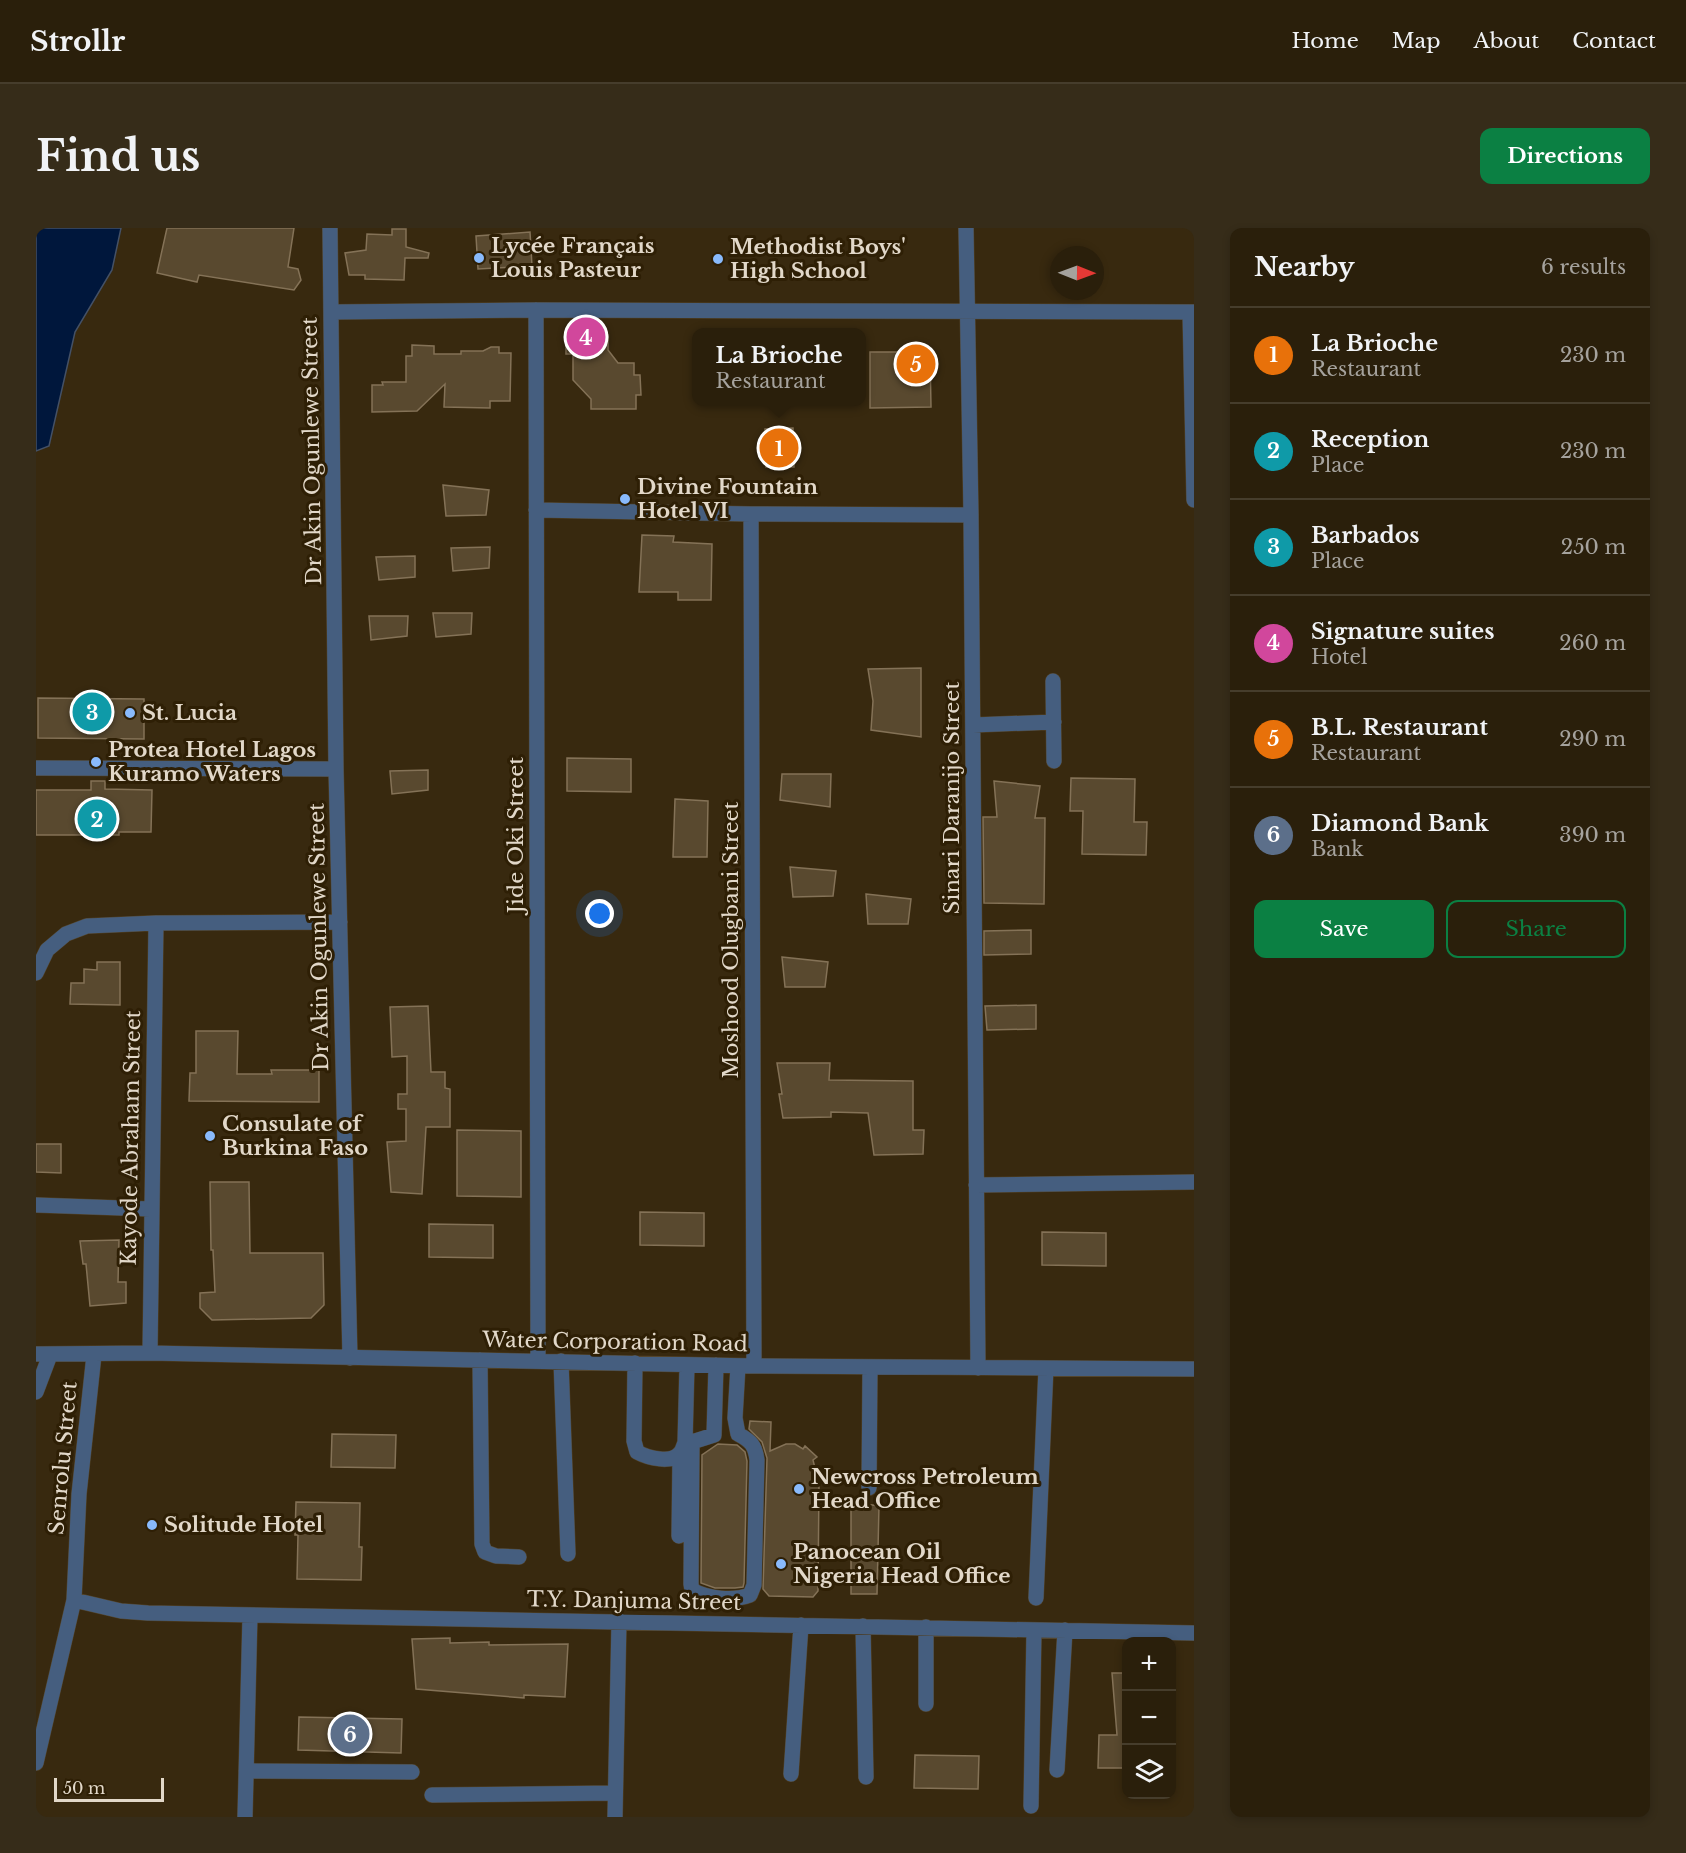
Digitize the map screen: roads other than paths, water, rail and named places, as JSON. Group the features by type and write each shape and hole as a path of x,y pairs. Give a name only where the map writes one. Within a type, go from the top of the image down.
{"street":[{"name":"Dr Akin Ogunlewe Street","path":"330,228 336,769 350,1358"},
{"name":"Sinari Daranijo Street","path":"966,228 969,312 978,1368"},
{"path":"332,312 536,310 1192,312 1194,500"},
{"name":"Jide Oki Street","path":"536,310 538,1360"},
{"path":"536,510 971,515"},
{"name":"Moshood Olugbani Street","path":"751,514 754,1366"},
{"path":"1053,681 1054,761"},
{"path":"973,725 1054,722"},
{"path":"36,768 336,769"},
{"path":"36,973 47,950 66,934 87,926 156,923 340,922"},
{"name":"Kayode Abraham Street","path":"150,1353 150,1209 156,923"},
{"path":"976,1185 1194,1182"},
{"path":"36,1205 150,1209"},
{"name":"Water Corporation Road","path":"43,1354 150,1353 738,1366 1194,1369"},
{"path":"36,1392 43,1354"},
{"name":"Senrolu Street","path":"36,1763 74,1600 79,1494 94,1355"},
{"path":"480,1360 482,1544 485,1552 496,1557 519,1557"},
{"path":"561,1361 568,1554"},
{"path":"635,1363 634,1441 637,1452 646,1457 672,1458 680,1454"},
{"path":"678,1536 680,1454 685,1443 687,1365"},
{"path":"714,1435 716,1365"},
{"path":"738,1366 735,1418 738,1434"},
{"path":"869,1488 870,1367"},
{"path":"1036,1598 1046,1368"},
{"path":"738,1434 755,1446 754,1585 750,1595 742,1598 703,1596 692,1590 691,1584 692,1442 714,1435 738,1434"},
{"name":"T.Y. Danjuma Street","path":"74,1600 121,1611 250,1615 1194,1633"},
{"path":"245,1817 250,1615"},
{"path":"615,1817 619,1621"},
{"path":"791,1774 801,1625"},
{"path":"863,1626 866,1777"},
{"path":"926,1628 926,1704"},
{"path":"1031,1806 1034,1630"},
{"path":"1057,1770 1065,1630"},
{"path":"246,1771 412,1772"},
{"path":"432,1795 615,1793"}],"water":[{"path":"36,228 121,228 112,270 75,332 49,446 36,451"}],"place":[{"name":"Lycée Français Louis Pasteur","path":"479,258"},
{"name":"Methodist Boys' High School","path":"718,259"},
{"name":"Signature suites","path":"586,337"},
{"name":"B.L. Restaurant","path":"916,364"},
{"name":"La Brioche","path":"779,448"},
{"name":"Divine Fountain Hotel VI","path":"625,499"},
{"name":"Barbados","path":"92,712"},
{"name":"St. Lucia","path":"130,713"},
{"name":"Protea Hotel Lagos Kuramo Waters","path":"96,762"},
{"name":"Reception","path":"97,819"},
{"name":"Consulate of Burkina Faso","path":"210,1136"},
{"name":"Newcross Petroleum Head Office","path":"799,1489"},
{"name":"Solitude Hotel","path":"152,1525"},
{"name":"Panocean Oil Nigeria Head Office","path":"781,1564"},
{"name":"Diamond Bank","path":"350,1734"}]}
